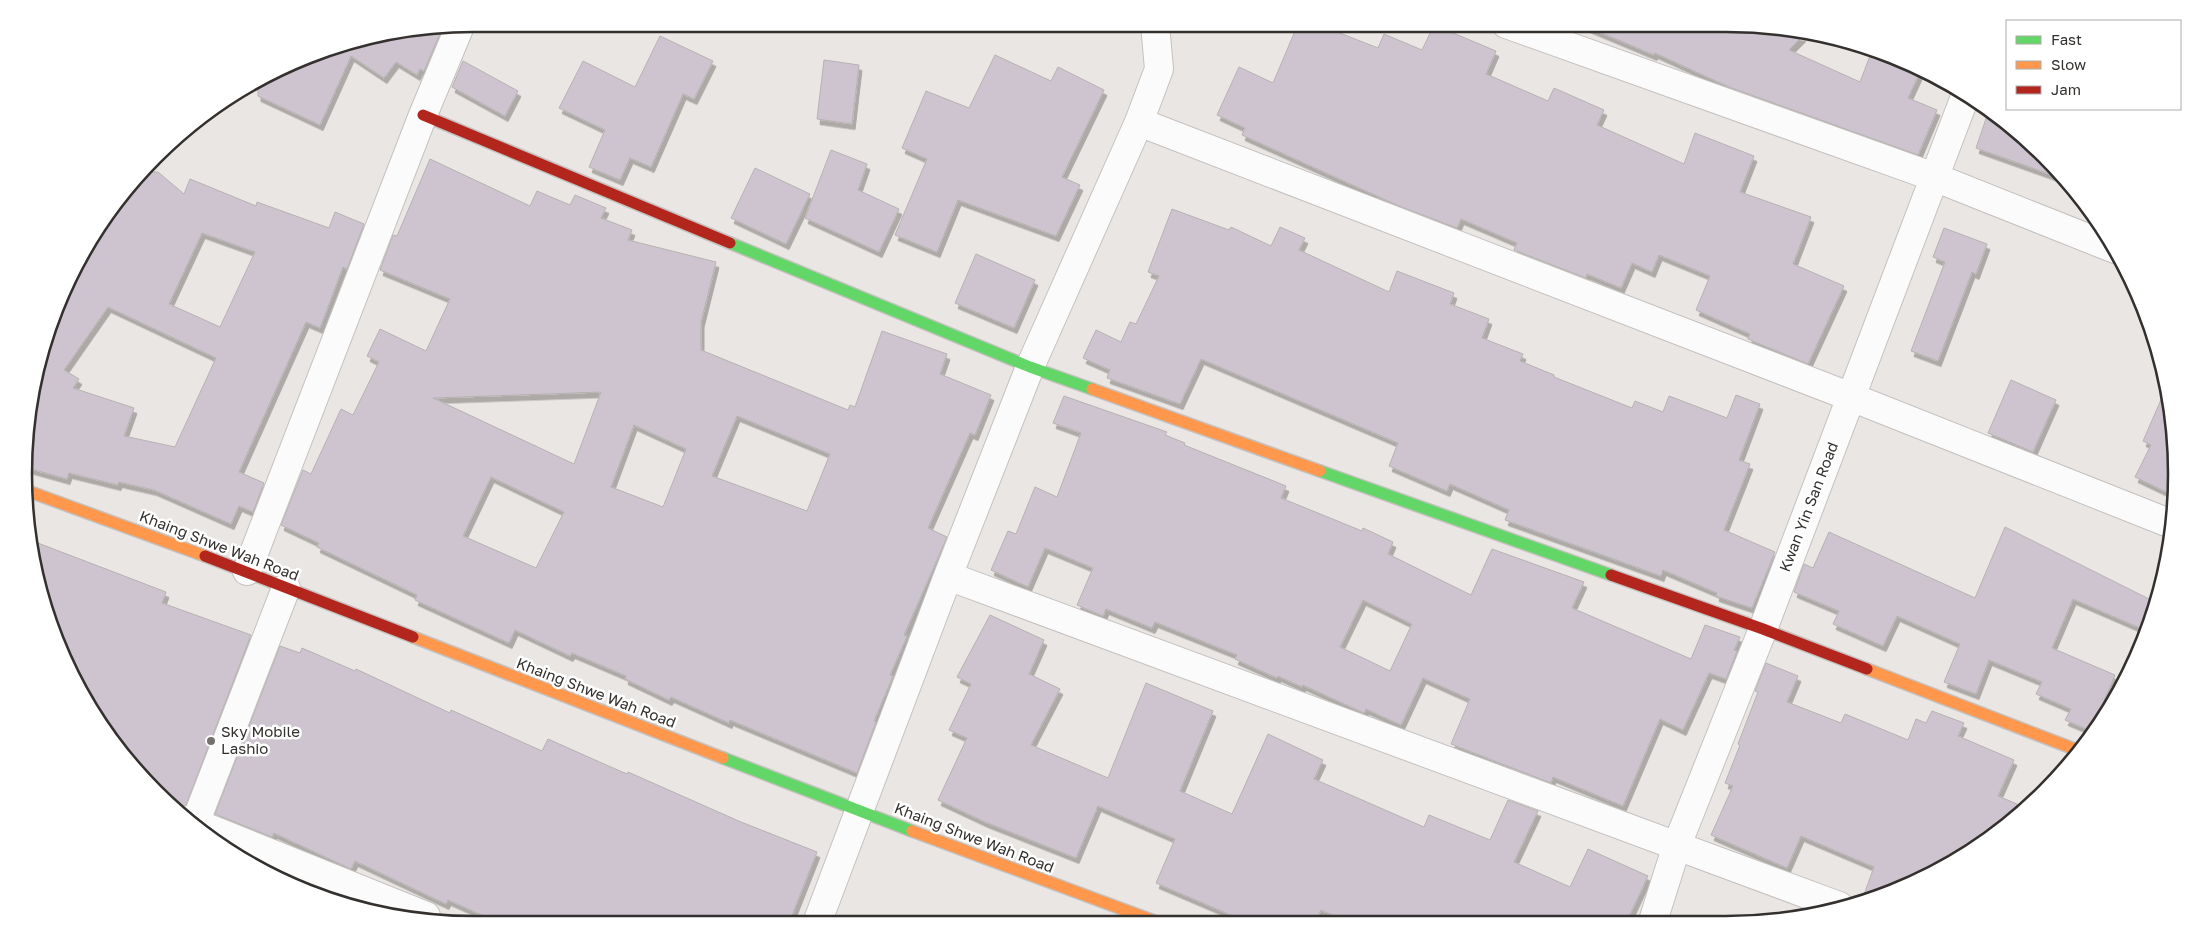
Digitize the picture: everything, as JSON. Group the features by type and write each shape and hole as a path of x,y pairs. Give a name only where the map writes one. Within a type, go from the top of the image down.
{"street":[{"path":"821,916 948,576 1030,367 1139,122 1159,69 1156,32"},
{"path":"1528,32 1934,177 2104,244"},
{"path":"247,571 423,115 457,33"},
{"name":"Kwan Yin San Road","path":"1655,916 1677,845 1763,630 1963,101"},
{"path":"423,115 1030,367 1763,630 2073,748"},
{"path":"1139,122 1851,397 2166,522"},
{"name":"Khaing Shwe Wah Road","path":"33,493 247,571 286,588 860,811 1141,916"},
{"path":"948,576 1830,903"},
{"path":"195,816 286,588"},
{"path":"218,833 416,912"}],"building":[{"path":"1295,32 1337,32 1378,48 1384,34 1422,50 1431,32 1451,32 1496,51 1486,74 1548,101 1554,88 1604,110 1597,125 1684,164 1695,133 1754,156 1740,192 1811,217 1793,264 1844,286 1808,364 1748,339 1750,334 1696,310 1710,276 1659,255 1652,272 1632,263 1621,288 1587,274 1586,278 1514,250 1517,243 1461,219 1457,228 1399,206 1242,135 1245,128 1217,115 1239,67 1273,83"},
{"path":"1599,32 1727,32 1756,33 1800,39 1789,50 1860,82 1870,56 1918,76 1908,98 1937,110 1918,155 1729,87 1655,53 1654,55"},
{"path":"440,34 424,71 420,69 417,75 396,62 384,78 351,56 320,125 258,96 258,89 305,66 332,56 388,41"},
{"path":"660,36 713,61 694,99 683,94 651,167 630,158 620,180 589,167 605,130 559,108 583,61 635,87"},
{"path":"995,55 1051,81 1058,67 1104,90 1062,177 1080,185 1056,236 958,200 937,252 895,235 927,159 902,148 926,91 969,108"},
{"path":"824,60 859,65 852,124 817,119"},
{"path":"463,61 518,91 505,116 452,87"},
{"path":"1987,117 2018,142 2051,175 1976,148"},
{"path":"831,150 867,164 858,190 899,209 879,252 805,218"},
{"path":"430,159 530,206 537,191 570,205 575,195 606,208 601,218 632,230 628,240 716,262 701,322 701,350 848,410 850,405 855,407 882,331 947,354 940,374 991,395 975,435 970,433 928,528 947,537 904,635 907,636 890,675 893,676 874,721 876,722 857,773 730,720 729,723 671,697 669,700 625,679 626,676 572,653 570,656 515,630 509,643 415,600 417,595 317,547 319,543 281,525 303,470 311,474 341,409 353,415 379,362 367,356 380,329 426,351 450,299 380,270 393,235 397,236","holes":["601,392 574,464 433,398","737,416 830,454 807,511 712,476","634,425 686,449 663,507 611,487","491,477 564,512 536,568 463,536"]},
{"path":"755,168 810,194 786,244 731,218"},
{"path":"152,172 158,172 184,194 190,179 256,206 257,202 329,228 335,212 364,224 347,269 343,267 320,328 306,322 239,472 264,483 253,512 239,506 231,524 154,490 119,482 118,485 69,473 67,479 32,469 36,416 48,360 66,305 92,253 124,205","holes":["202,233 255,252 220,327 169,304","108,307 216,358 175,447 124,436 134,408 73,388 79,379 64,370"]},
{"path":"1172,209 1229,230 1231,227 1271,246 1280,227 1305,238 1299,250 1389,292 1397,271 1454,293 1450,304 1489,319 1482,338 1523,354 1520,361 1554,375 1554,377 1632,408 1635,401 1663,412 1669,396 1727,418 1736,395 1760,404 1739,460 1750,464 1724,530 1775,552 1752,608 1716,596 1717,593 1663,570 1661,576 1505,520 1509,510 1450,484 1447,491 1389,466 1398,443 1201,359 1180,404 1107,378 1110,370 1083,358 1096,330 1121,342 1130,322 1136,324 1159,276 1148,272"},
{"path":"1944,228 1987,244 1976,274 1972,272 1938,361 1911,351 1945,262 1933,257"},
{"path":"976,254 1035,280 1014,328 955,303"},
{"path":"2011,380 2056,400 2033,452 1988,433"},
{"path":"1064,396 1167,432 1165,435 1185,443 1184,445 1286,486 1281,498 1362,531 1363,528 1393,542 1388,554 1471,595 1492,549 1584,582 1572,608 1691,659 1705,625 1740,637 1734,650 1737,651 1726,679 1709,673 1683,730 1660,719 1623,806 1553,777 1551,783 1451,744 1470,699 1423,678 1401,725 1366,709 1364,713 1303,685 1302,687 1278,676 1277,678 1235,659 1237,655 1155,622 1152,628 1106,609 1103,616 1077,605 1093,568 1045,548 1028,587 991,570 1008,531 1016,534 1035,487 1057,497 1081,433 1053,423","holes":["1363,600 1412,624 1390,671 1340,647"]},
{"path":"2162,398 2168,445 2168,493 2135,477 2151,445 2143,441"},
{"path":"2005,527 2150,599 2140,628 2073,599 2052,648 2115,675 2101,708 2087,729 2065,720 2071,709 2036,694 2042,682 1989,660 1976,694 1944,682 1960,644 1897,616 1883,646 1833,624 1839,611 1794,592 1804,564 1813,568 1829,532 1975,598"},
{"path":"38,543 166,592 162,603 251,635 186,805 183,806 142,765 124,743 92,695 66,643 56,616"},
{"path":"990,615 1044,640 1029,674 1060,689 1031,745 1108,778 1146,683 1213,711 1180,791 1232,814 1268,734 1323,760 1314,779 1424,827 1429,815 1490,840 1508,800 1538,811 1514,862 1570,887 1588,849 1648,876 1629,916 1334,916 1321,910 1318,916 1233,916 1156,883 1175,839 1098,806 1076,858 985,822 938,800 967,738 949,730 971,684 957,677"},
{"path":"280,646 300,653 302,648 355,671 356,669 450,713 451,710 542,751 548,739 741,822 817,852 792,916 484,916 448,900 446,904 355,861 351,869 274,833 272,837 215,814"},
{"path":"1766,663 1798,676 1787,702 1841,723 1845,714 1908,740 1916,719 1926,723 1932,711 1964,723 1958,736 2014,760 1998,796 2019,805 1996,824 1948,856 1896,882 1864,893 1874,867 1801,836 1787,868 1711,835 1733,786 1725,783 1758,692 1755,691"}],"traffic: fast":[{"path":"730,243 1030,367 1092,389"},
{"path":"1320,471 1611,575"},
{"path":"723,758 912,831"}],"traffic: slow":[{"path":"1092,389 1320,471"},
{"path":"33,493 205,556"},
{"path":"413,637 723,758"},
{"path":"1867,669 2073,748"},
{"path":"912,831 1141,916"}],"traffic: jam":[{"path":"423,115 730,243"},
{"path":"205,556 413,637"},
{"path":"1611,575 1763,629 1867,669"}],"place":[{"name":"Sky Mobile Lashio","path":"211,741"}]}
